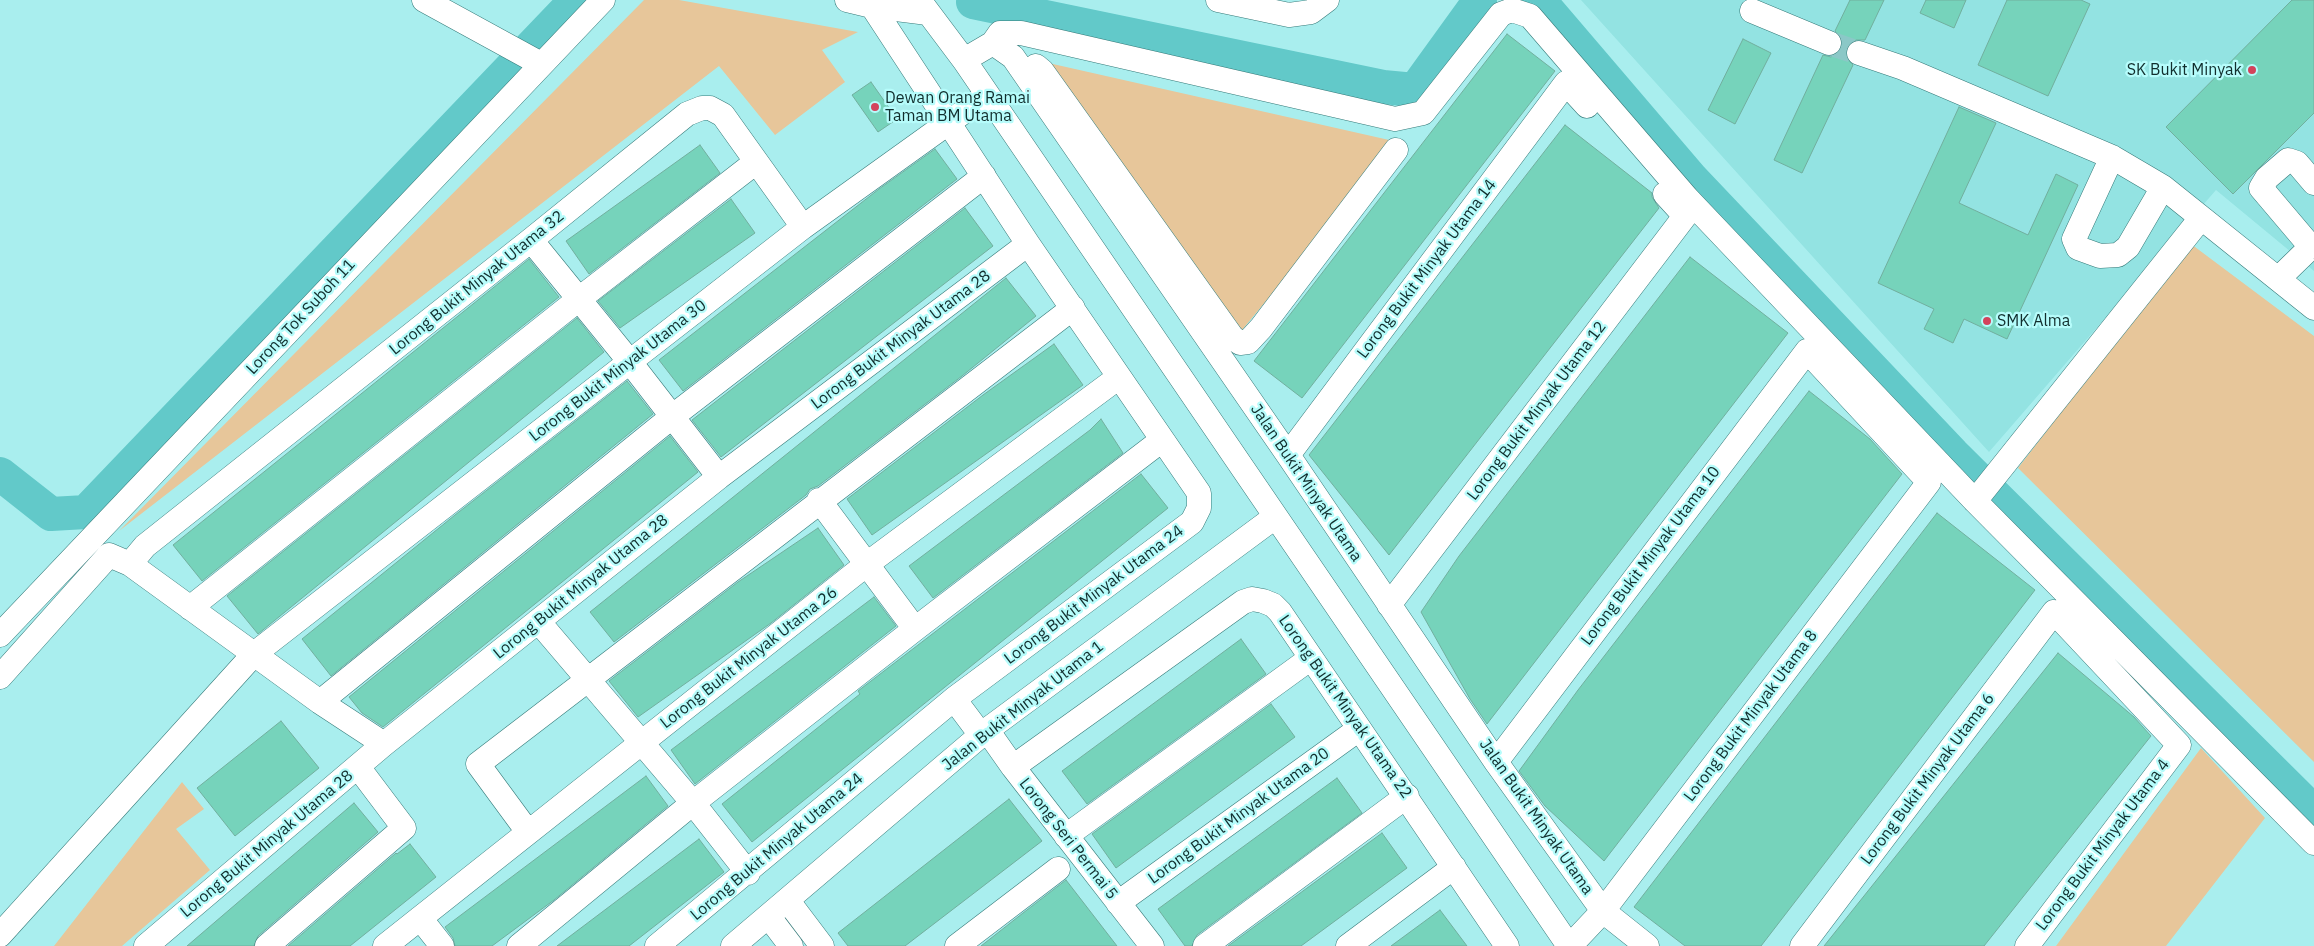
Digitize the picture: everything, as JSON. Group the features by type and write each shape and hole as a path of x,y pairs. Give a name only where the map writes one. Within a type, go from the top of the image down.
{"street":[{"path":"424,0 528,58"},
{"name":"Lorong Tok Suboh 11","path":"0,635 528,58 603,0"},
{"path":"847,0 872,6 924,6 964,60 1570,946"},
{"path":"1218,0 1289,15 1311,12 1327,0"},
{"name":"Lorong Bukit Minyak Utama 24","path":"657,946 748,873 961,694 1192,522 1200,508 1199,493 1028,244 872,6"},
{"path":"964,60 993,42 1000,33 1021,33 1395,119 1423,113 1501,14 1512,10 1530,16 1687,198 2314,843"},
{"path":"1752,11 1829,43"},
{"name":"Jalan Bukit Minyak Utama","path":"993,42 1013,57 1288,455 1496,762 1602,911 1646,946"},
{"path":"1859,53 1903,68 2112,157 2163,187 2314,308"},
{"path":"1013,57 1042,71 1232,337 1240,343 1248,342 1261,328 1396,150"},
{"name":"Lorong Bukit Minyak Utama 14","path":"1288,455 1566,83"},
{"name":"Lorong Bukit Minyak Utama 12","path":"1389,605 1685,216 1566,83"},
{"name":"Lorong Bukit Minyak Utama 30","path":"0,936 254,654 803,227 987,94"},
{"name":"Lorong Bukit Minyak Utama 32","path":"130,564 145,546 531,240 686,114 702,108 710,108 723,115 803,227"},
{"path":"2112,157 2074,238 2078,248 2100,256 2118,255 2128,247 2163,187"},
{"path":"2278,279 2312,245 2262,188 2267,178 2288,160 2297,164 2314,183"},
{"path":"190,608 579,298 756,162"},
{"path":"320,702 673,416 984,176"},
{"path":"1979,497 2201,218"},
{"path":"531,240 673,416 719,477"},
{"name":"Lorong Bukit Minyak Utama 28","path":"146,946 384,744 538,621 719,477 1028,244"},
{"path":"528,832 478,764 819,500 1073,308"},
{"name":"Lorong Bukit Minyak Utama 8","path":"1570,946 1602,911 1929,482 1807,351"},
{"name":"Lorong Bukit Minyak Utama 10","path":"1496,762 1807,351"},
{"name":"Lorong Bukit Minyak Utama 26","path":"385,946 867,564 1119,377"},
{"path":"519,946 694,803 915,629 1162,440"},
{"path":"819,500 915,629"},
{"name":"Jalan Bukit Minyak Utama 1","path":"733,946 769,918 987,730 1275,516"},
{"path":"0,677 109,555 130,564 320,702 384,744"},
{"name":"Lorong Bukit Minyak Utama 22","path":"1013,767 1243,602 1258,600 1273,605 1280,612 1407,796 1502,944"},
{"name":"Lorong Bukit Minyak Utama 4","path":"2027,946 2179,744 2054,612"},
{"name":"Lorong Bukit Minyak Utama 6","path":"1802,946 2054,612"},
{"path":"538,621 694,803 748,873"},
{"path":"1066,836 1311,658"},
{"name":"Lorong Seri Permai 5","path":"961,694 1013,767 1152,946"},
{"name":"Lorong Bukit Minyak Utama 20","path":"1118,903 1360,729"},
{"path":"266,946 404,828 358,767"},
{"path":"1205,946 1407,796"},
{"path":"1348,946 1454,867"},
{"path":"957,946 1058,869"},
{"path":"788,901 822,946"},
{"path":"420,918 442,946"},
{"path":"769,918 791,946"}],"shaded area":[{"path":"644,0 679,0 858,32 822,50 845,82 775,135 719,66 119,531"},
{"name":"SMK Alma","path":"1581,0 2314,0 2314,271 2216,190 1989,452"},
{"path":"1044,62 1398,142 1242,330"},
{"path":"2191,244 2314,336 2314,762 2018,468"},
{"path":"2201,748 2265,818 2166,946 2056,946"},
{"path":"182,782 204,809 176,829 210,870 122,946 54,946"}],"building":[{"path":"1850,0 1884,0 1865,40 1856,40 1846,48 1846,56 1853,65 1802,173 1774,160 1823,55 1831,57 1841,49 1843,41 1835,31"},
{"path":"1926,0 1966,0 1954,28 1920,13"},
{"path":"2007,0 2081,0 2090,4 2048,96 1978,65"},
{"path":"2292,0 2314,0 2314,113 2233,194 2166,127"},
{"path":"1507,34 1555,71 1302,398 1254,361"},
{"path":"1743,39 1771,53 1735,124 1708,110"},
{"name":"Dewan Orang Ramai Taman BM Utama","path":"871,82 897,119 878,132 852,95"},
{"path":"1959,107 1996,123 1959,203 2028,235 2056,174 2078,185 2007,339 1964,319 1953,343 1924,329 1934,309 1878,283"},
{"path":"1565,125 1652,193 1652,197 1659,208 1389,555 1309,455"},
{"path":"700,145 720,173 589,274 566,241"},
{"path":"935,149 957,179 683,391 659,360 879,189"},
{"path":"731,199 755,233 620,328 598,301"},
{"path":"965,208 993,246 721,457 692,420"},
{"path":"1690,257 1788,333 1487,724 1470,699 1421,612 1459,556"},
{"path":"529,259 559,297 202,581 173,545"},
{"path":"1006,278 1036,316 962,376 818,486 810,489 806,495 614,642 590,612"},
{"path":"577,318 604,352 258,634 227,596"},
{"path":"1054,344 1083,385 872,535 847,499 983,395"},
{"path":"627,381 653,414 331,676 302,639 455,515"},
{"path":"1809,391 1870,439 1902,474 1604,861 1545,806 1519,771 1578,690"},
{"path":"1101,419 1123,453 933,598 909,566 1090,430"},
{"path":"670,436 698,472 383,727 362,713 349,697"},
{"path":"1141,474 1168,508 752,842 722,804 860,694 858,691"},
{"path":"1937,513 2035,590 1761,946 1685,946 1634,907"},
{"path":"818,528 844,565 771,623 638,717 609,681 738,582"},
{"path":"874,597 896,626 695,784 671,750"},
{"path":"1241,639 1266,674 1087,804 1062,771"},
{"path":"2058,653 2134,717 2151,736 1984,946 1824,946"},
{"path":"1271,704 1295,737 1116,868 1092,834"},
{"path":"281,721 319,768 235,836 197,788"},
{"path":"646,776 668,806 554,900 492,946 455,946 453,938 445,927"},
{"path":"1337,778 1362,813 1197,935 1192,946 1185,946 1158,909"},
{"path":"1009,799 1042,841 905,946 848,946 838,933"},
{"path":"354,803 378,832 258,936 254,946 187,946"},
{"path":"1382,833 1407,868 1301,946 1228,946"},
{"path":"699,839 724,872 629,946 557,946"},
{"path":"410,844 436,877 350,946 288,946 396,853"},
{"path":"1066,880 1117,946 981,946 1023,913"},
{"path":"1440,910 1467,946 1391,946"}],"waterway":[{"path":"0,474 51,514 86,512 576,0"},
{"path":"973,2 1383,87 1415,90 1480,0"},
{"path":"1539,0 1692,179 1953,454 2314,812"}],"tunnel":[{"path":"1829,43 1859,53"}],"place":[{"name":"SK Bukit Minyak","path":"2252,70"},
{"name":"Dewan Orang Ramai Taman BM Utama","path":"875,107"},
{"name":"SMK Alma","path":"1987,321"}]}
